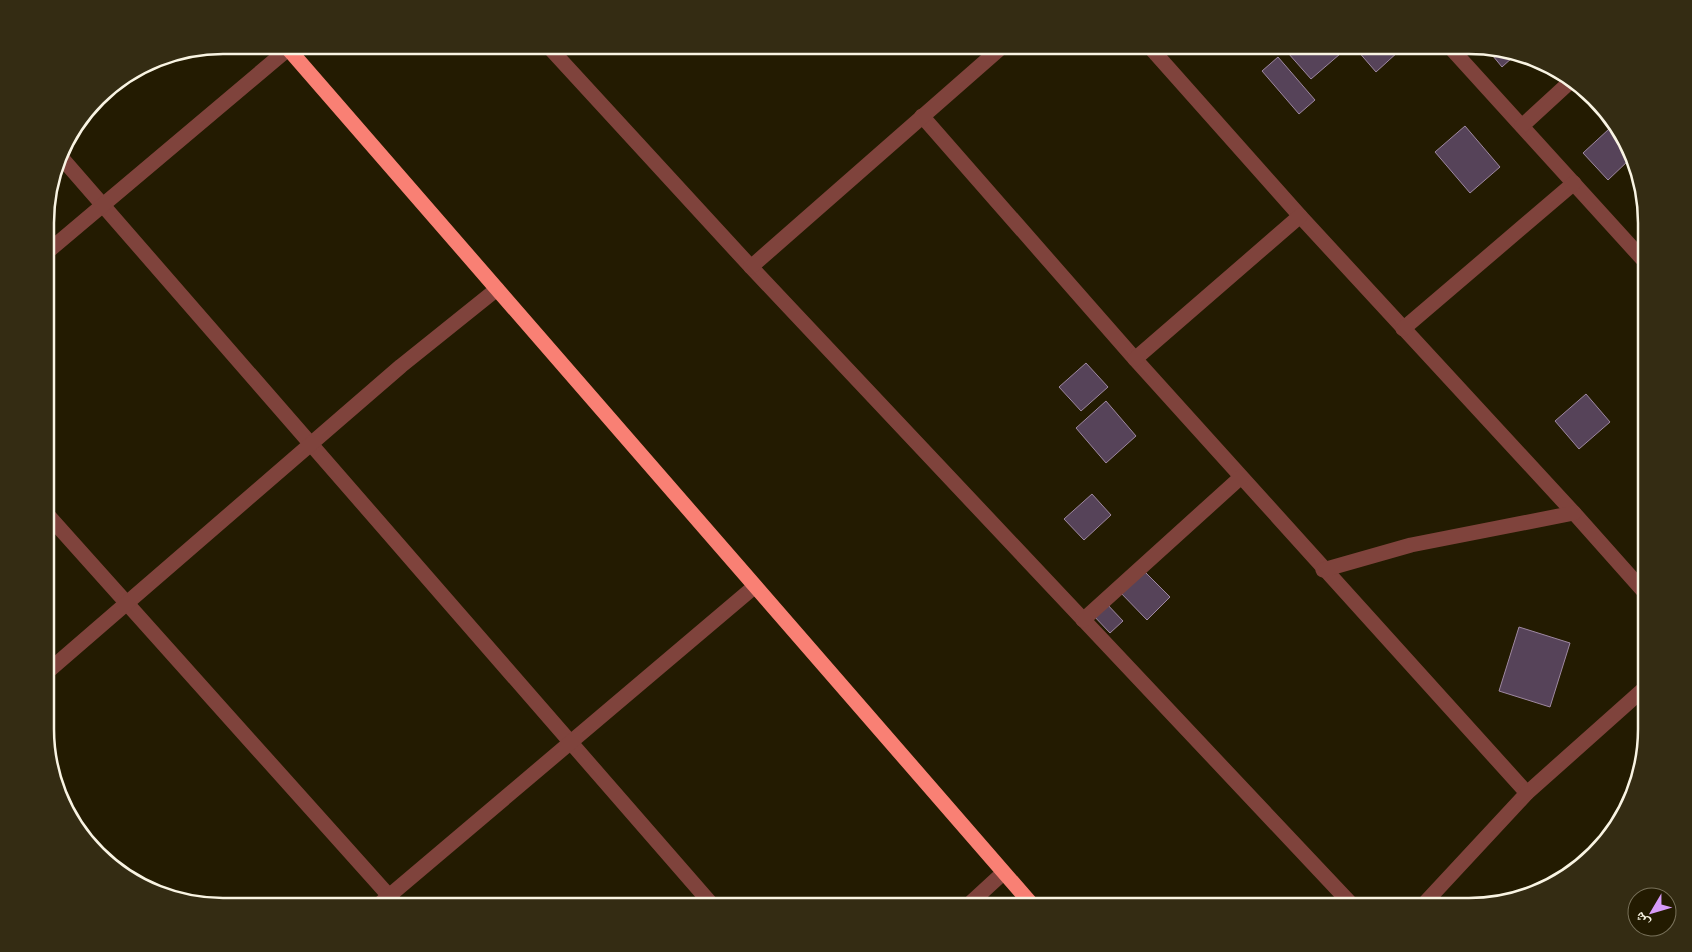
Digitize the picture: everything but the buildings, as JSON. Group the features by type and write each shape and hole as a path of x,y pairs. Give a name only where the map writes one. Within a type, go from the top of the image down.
{"highway":[{"path":"292,54 1026,898"}],"street":[{"path":"54,246 278,54"},
{"path":"555,54 752,267 1346,898"},
{"path":"752,267 994,54"},
{"path":"1156,54 1300,216 1638,585"},
{"path":"1456,54 1638,254"},
{"path":"1522,126 1567,85"},
{"path":"922,116 1323,570 1527,793"},
{"path":"65,162 568,742 706,898"},
{"path":"1403,329 1574,183"},
{"path":"1135,359 1300,216"},
{"path":"54,666 127,601 312,445 401,366 497,289"},
{"path":"1083,620 1241,477"},
{"path":"1323,570 1411,545 1574,513"},
{"path":"54,521 392,898"},
{"path":"386,898 568,742 754,587"},
{"path":"1429,898 1527,793 1638,694"},
{"path":"976,898 1002,873"}]}
